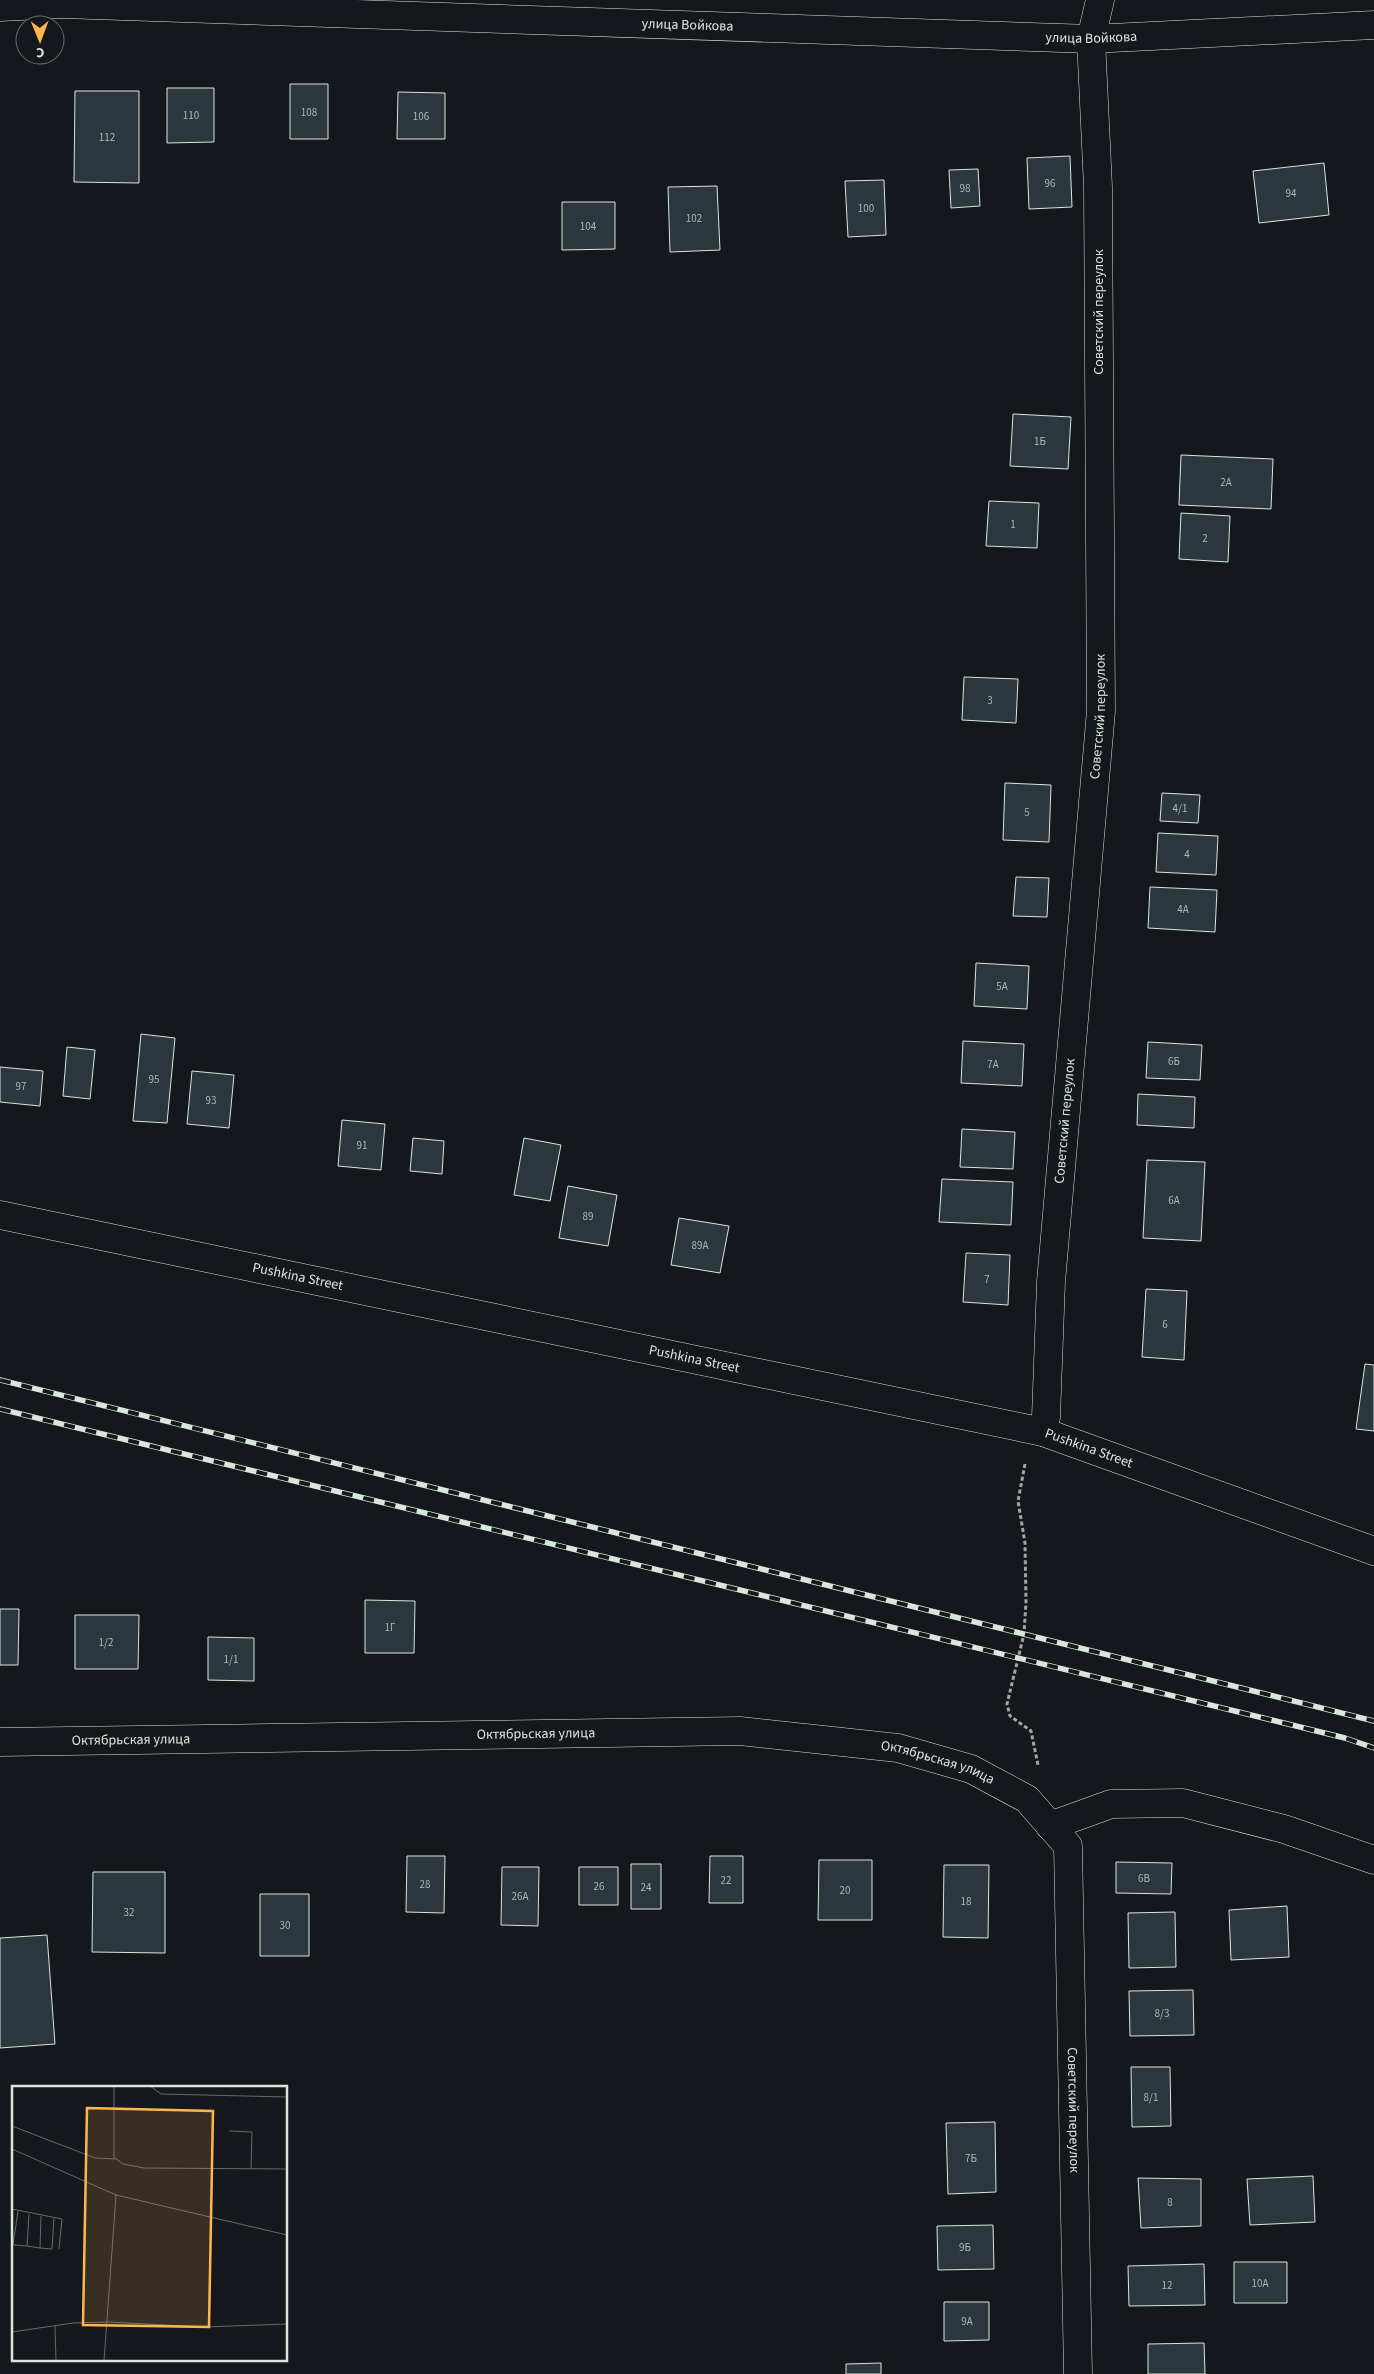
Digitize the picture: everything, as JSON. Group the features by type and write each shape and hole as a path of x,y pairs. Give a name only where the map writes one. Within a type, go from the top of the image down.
{"street":[{"name":"Советский переулок","path":"1043,1432 1046,1417 1051,1282 1101,711 1098,187 1091,39 1100,0"},
{"name":"улица Войкова","path":"0,7 73,4 1091,39 1374,25"},
{"name":"Pushkina Street","path":"0,1215 1043,1432 1374,1551"},
{"name":"Октябрьская улица","path":"0,1742 740,1731 898,1748 971,1769 1027,1799 1068,1846"},
{"path":"1042,1817 1111,1804 1183,1803 1284,1829 1374,1860"},
{"name":"Советский переулок","path":"1068,1846 1078,2374"}],"path":[{"path":"1042,1817 1038,1764 1031,1731 1010,1716 1007,1704 1024,1634 1026,1602 1025,1543 1018,1501 1022,1468 1043,1432"}],"building":[{"path":"290,84 328,84 328,139 290,139"},
{"path":"167,88 214,88 214,142 167,143"},
{"path":"75,91 139,91 139,183 74,182"},
{"path":"398,92 445,93 445,139 397,139"},
{"path":"1070,156 1072,207 1029,209 1027,158"},
{"path":"1324,163 1329,215 1259,223 1253,171"},
{"path":"978,169 980,206 951,208 949,170"},
{"path":"884,180 886,235 848,237 845,181"},
{"path":"717,186 720,250 670,252 668,187"},
{"path":"562,202 615,202 615,249 562,250"},
{"path":"1013,414 1071,417 1068,469 1010,466"},
{"path":"1181,455 1273,459 1271,509 1179,505"},
{"path":"989,501 1039,503 1037,548 986,546"},
{"path":"1181,513 1230,516 1228,562 1179,559"},
{"path":"964,677 1018,679 1016,723 962,720"},
{"path":"1005,783 1051,785 1049,842 1003,840"},
{"path":"1162,793 1200,795 1198,823 1160,821"},
{"path":"1158,833 1218,836 1216,875 1156,872"},
{"path":"1016,877 1049,878 1047,917 1013,916"},
{"path":"1150,887 1217,890 1215,932 1148,928"},
{"path":"976,963 1029,966 1027,1009 974,1006"},
{"path":"141,1034 175,1038 167,1123 133,1121"},
{"path":"963,1041 1024,1044 1022,1086 961,1083"},
{"path":"1148,1042 1202,1045 1200,1080 1146,1078"},
{"path":"67,1047 95,1050 90,1099 63,1096"},
{"path":"0,1067 43,1071 40,1106 0,1102"},
{"path":"192,1071 234,1075 229,1128 187,1124"},
{"path":"1138,1094 1195,1097 1194,1128 1137,1125"},
{"path":"342,1120 385,1124 381,1170 338,1166"},
{"path":"962,1129 1015,1132 1013,1169 960,1167"},
{"path":"413,1138 444,1141 442,1174 410,1171"},
{"path":"524,1138 561,1145 550,1201 514,1195"},
{"path":"1147,1160 1205,1162 1201,1241 1143,1238"},
{"path":"942,1179 1013,1182 1011,1225 939,1222"},
{"path":"568,1186 617,1195 608,1246 559,1238"},
{"path":"679,1218 729,1226 720,1273 671,1265"},
{"path":"966,1253 1010,1255 1008,1305 963,1302"},
{"path":"1146,1289 1187,1291 1184,1360 1142,1357"},
{"path":"1365,1364 1374,1365 1374,1431 1356,1429"},
{"path":"365,1600 415,1601 414,1653 365,1653"},
{"path":"0,1609 19,1609 18,1665 0,1665"},
{"path":"75,1615 139,1615 138,1669 75,1669"},
{"path":"208,1637 254,1638 254,1681 208,1680"},
{"path":"407,1856 445,1856 444,1913 406,1912"},
{"path":"710,1856 743,1856 743,1903 709,1903"},
{"path":"819,1860 872,1860 872,1920 818,1920"},
{"path":"1116,1862 1172,1863 1171,1894 1116,1893"},
{"path":"631,1864 661,1864 661,1909 631,1909"},
{"path":"944,1865 989,1865 988,1938 943,1937"},
{"path":"502,1867 539,1867 538,1926 501,1925"},
{"path":"579,1867 618,1867 618,1905 579,1905"},
{"path":"93,1872 165,1872 165,1953 92,1952"},
{"path":"260,1894 309,1894 309,1956 260,1956"},
{"path":"1287,1906 1289,1957 1231,1960 1229,1910"},
{"path":"1175,1912 1176,1967 1129,1968 1128,1913"},
{"path":"47,1935 55,2044 0,2048 0,1938"},
{"path":"1193,1990 1194,2035 1130,2036 1129,1991"},
{"path":"1131,2067 1170,2067 1171,2126 1132,2127"},
{"path":"995,2122 996,2192 948,2194 946,2123"},
{"path":"1313,2176 1315,2222 1250,2225 1247,2179"},
{"path":"1138,2178 1201,2179 1201,2226 1141,2228"},
{"path":"993,2225 994,2269 938,2270 937,2226"},
{"path":"1234,2262 1287,2262 1287,2303 1234,2303"},
{"path":"1204,2264 1205,2305 1129,2306 1128,2266"},
{"path":"944,2302 989,2302 989,2340 944,2341"},
{"path":"1204,2343 1205,2374 1148,2374 1148,2344"},
{"path":"881,2363 881,2374 846,2374 846,2364"}],"railway":[{"path":"0,1380 1374,1721"},
{"path":"0,1409 1345,1738 1374,1748"}]}
